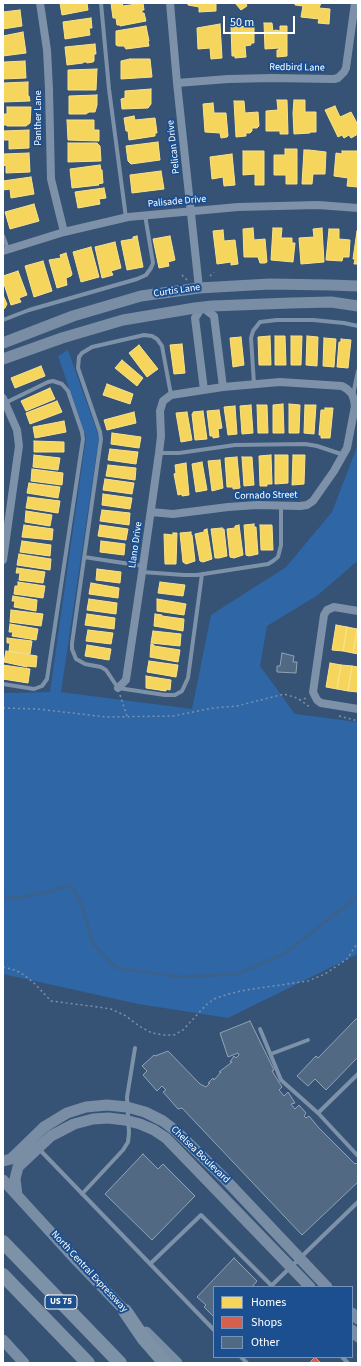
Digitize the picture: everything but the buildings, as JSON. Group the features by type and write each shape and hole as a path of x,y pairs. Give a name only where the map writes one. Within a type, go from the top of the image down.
{"highway":[{"name":"US 75","path":"3,1242 120,1363"},
{"name":"US 75","path":"3,1275 88,1363"},
{"path":"125,1311 144,1339 165,1363"}],"street":[{"name":"Panther Lane","path":"40,3 47,50 51,179 64,232"},
{"name":"Pelican Drive","path":"170,3 199,288"},
{"name":"Redbird Lane","path":"177,83 250,78 338,78 346,68 356,3"},
{"name":"Palisade Drive","path":"5,250 64,232 145,215 238,207 289,205 358,208"},
{"name":"Curtis Lane","path":"3,343 73,316 141,296 199,288 270,284 358,286"},
{"path":"199,288 202,307 195,318 204,390"},
{"name":"Curtis Lane","path":"3,359 62,338 123,320 202,307 331,302 358,306"},
{"path":"202,307 214,316 223,387"},
{"path":"171,395 223,387 280,382 342,386 353,396"},
{"name":"Llano Drive","path":"118,688 126,680 143,569 161,436 160,411 163,401 171,395"},
{"name":"Cornado Street","path":"151,512 173,514 228,507 306,505 312,501 344,455 350,438 355,406 353,396"},
{"path":"3,560 19,446 17,430 4,402"},
{"path":"358,611 334,607 327,610 324,615 313,688 315,697 321,703 358,709"},
{"name":"Chelsea Boulevard","path":"17,1195 15,1179 18,1167 44,1128 67,1114 86,1107 107,1105 127,1107 162,1120 176,1131 326,1286"},
{"name":"Chelsea Boulevard","path":"3,1161 10,1159 34,1144 74,1124 92,1119 108,1118 128,1120 140,1124 154,1130 166,1138 309,1286"},
{"name":"North Central Expressway","path":"3,1180 77,1261 177,1363"},
{"path":"3,1340 24,1363"}],"lane":[{"path":"100,3 109,89 126,218"},
{"path":"3,320 29,310 137,280 146,275 153,263 145,215"},
{"path":"3,236 5,250"},
{"path":"254,384 251,338 256,326 260,322 277,320 313,320 358,326"},
{"path":"171,395 162,346 157,339 152,336 144,335 92,347 82,353 79,357 78,368 101,436 72,649 76,659 80,662 101,667 106,670 118,688 165,695 175,695 182,691 188,678 202,574"},
{"path":"353,396 358,371"},
{"path":"3,684 34,689 42,686 47,679 83,439 68,391 62,384 53,381 48,382 4,402"},
{"path":"159,453 179,454 235,445 305,444 317,446 344,455"},
{"path":"84,557 143,569 184,575 202,574 268,564 278,557 281,545 281,505"},
{"path":"260,1028 281,1080 318,1113 358,1156"},
{"path":"271,1054 308,1040"},
{"path":"82,1194 128,1142 129,1133 126,1097 135,1048"},
{"path":"318,1113 358,1074"},
{"path":"34,1144 213,1329"},
{"path":"272,1286 358,1202"},
{"path":"150,1264 201,1215 270,1286"}],"path":[{"path":"118,688 127,716"},
{"path":"3,708 38,709 106,717 173,716 212,708 241,705 273,697"},
{"path":"3,967 15,970 24,975 51,1001 98,1006 111,1009 126,1016 139,1026 152,1033 174,1035 183,1030 206,1005 214,999 246,990 308,981 325,974 347,960 358,942"}],"shaded area":[{"path":"68,350 99,437 61,692 192,709 211,615 286,567 332,512 358,444 358,562 318,595 267,626 260,666 295,714 358,722 358,954 228,1018 138,1004 3,974 3,693 50,692 86,437 58,356"}],"waterway":[{"path":"3,896 14,898 41,894 71,885 81,902 93,943 116,968 181,977 237,974 284,954 358,896"}]}
